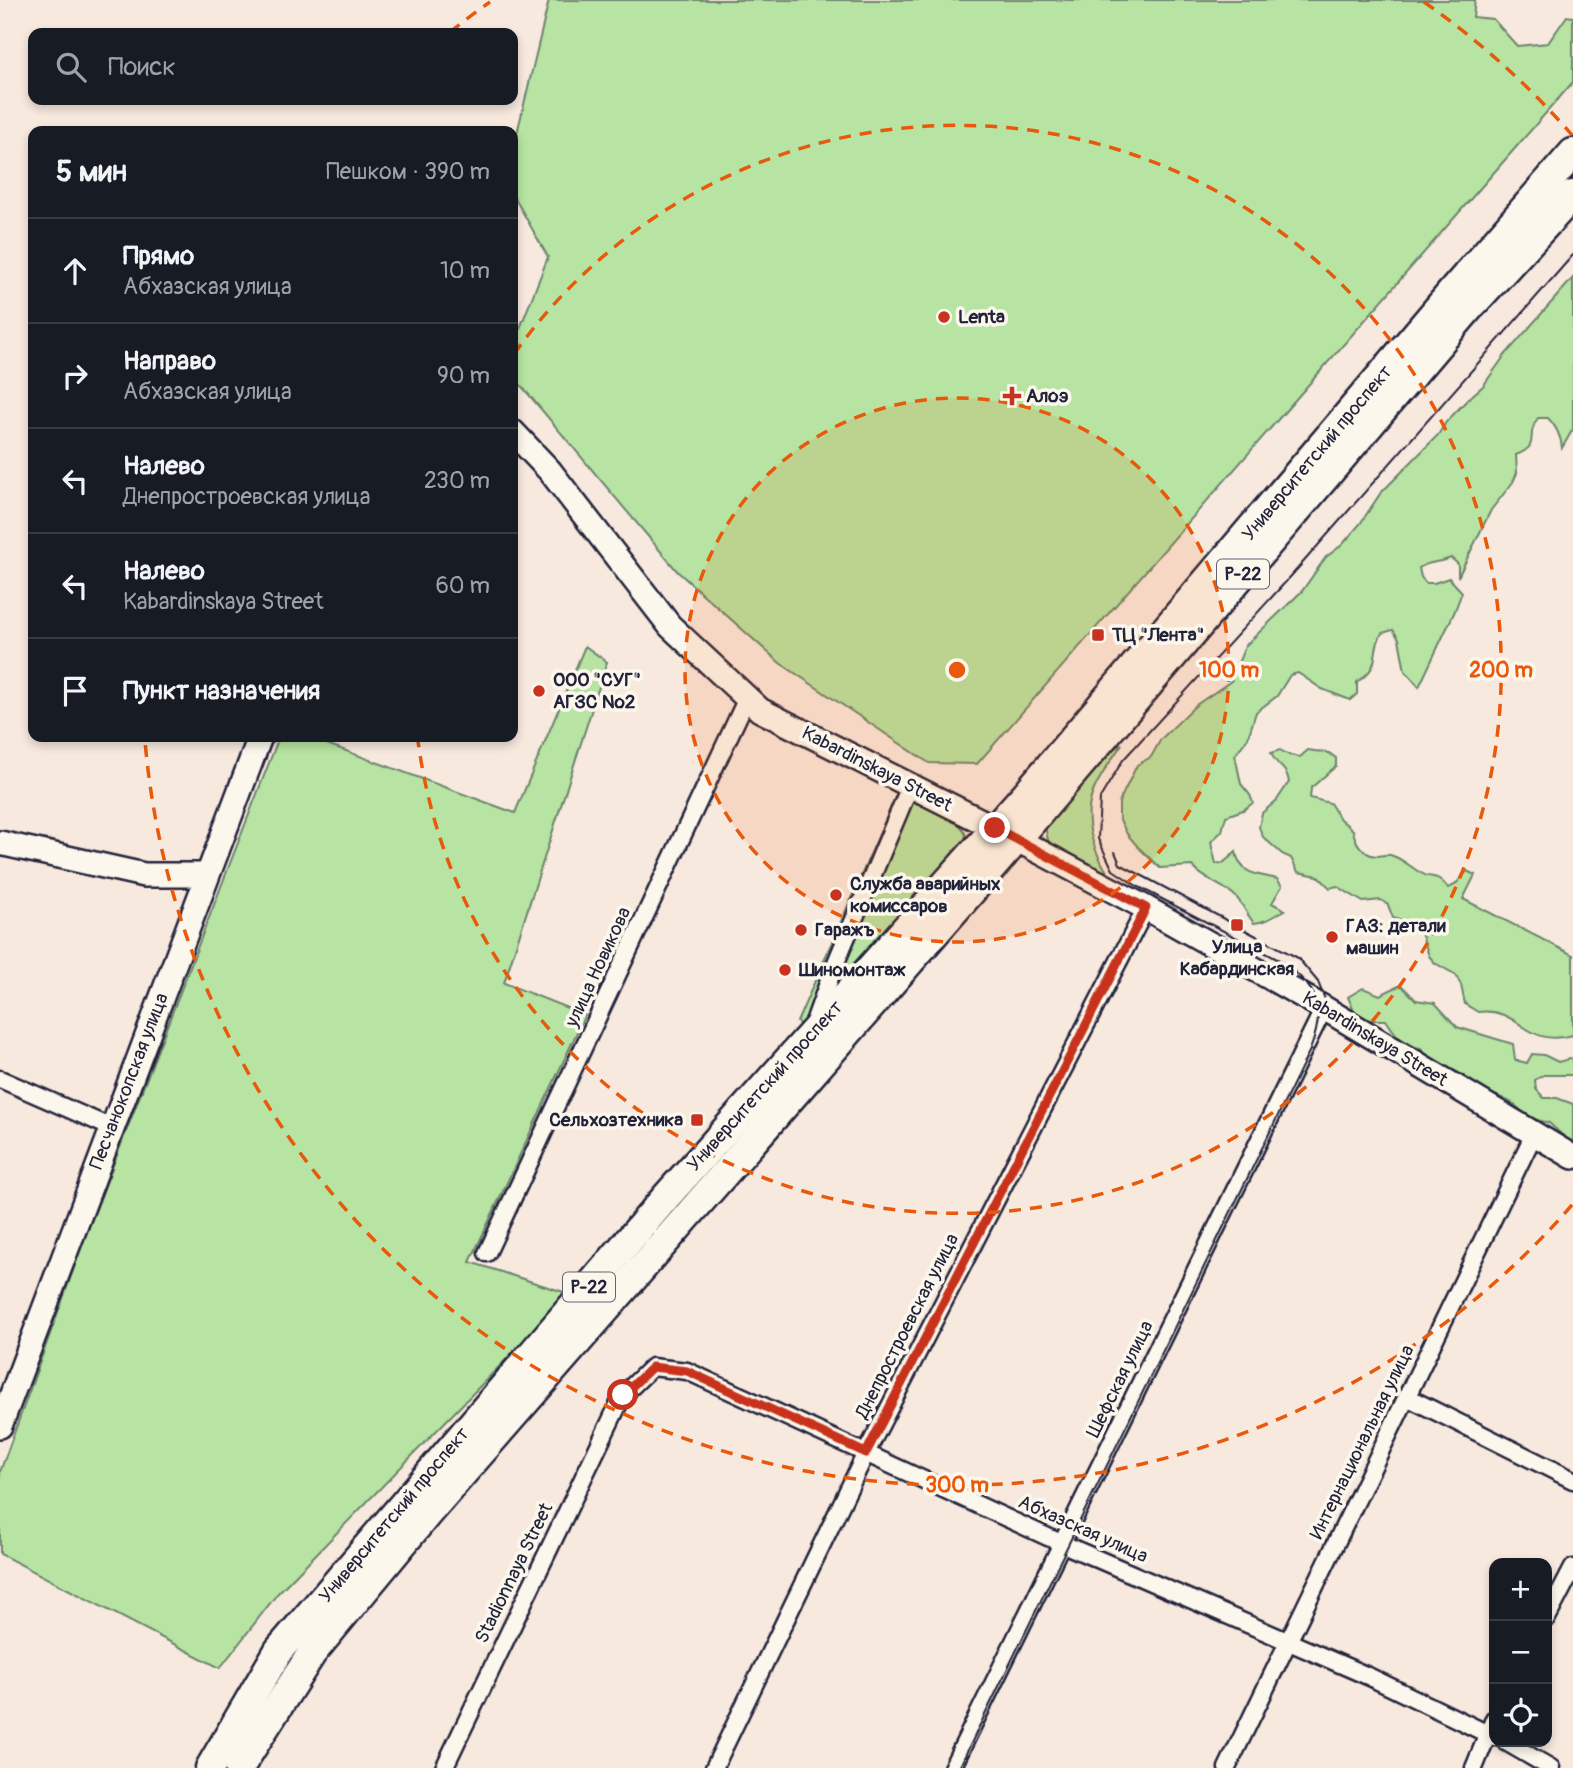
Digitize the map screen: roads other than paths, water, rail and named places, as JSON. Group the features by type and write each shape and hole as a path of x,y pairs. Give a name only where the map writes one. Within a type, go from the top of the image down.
{"highway":[{"name":"Р-22","path":"1460,301 1573,153"},
{"name":"Р-22","path":"1460,301 1573,195"},
{"name":"Университетский проспект","path":"239,1768 312,1653 427,1514 1006,834 1378,382 1460,301"},
{"name":"Университетский проспект","path":"211,1768 279,1650 657,1207 808,1038 1006,834"}],"street":[{"name":"Kabardinskaya Street","path":"518,437 550,471 670,625 760,710 1146,908 1325,1008 1573,1157"},
{"name":"улица Новикова","path":"486,1253 747,698"},
{"name":"Песчанокопская улица","path":"0,1426 6,1390 112,1128 258,742"},
{"path":"808,1038 832,972 910,786"},
{"path":"0,843 144,875 206,876"},
{"name":"Днепростроевская улица","path":"714,1768 866,1453 1146,908"},
{"name":"Шефская улица","path":"951,1768 1325,1008"},
{"path":"0,1079 112,1128"},
{"name":"Интернациональная улица","path":"1227,1768 1534,1134"},
{"name":"Абхазская улица","path":"623,1395 652,1367 687,1371 1063,1544 1289,1640 1489,1736"},
{"name":"Stadionnaya Street","path":"443,1768 623,1395"},
{"path":"1406,1398 1573,1480"},
{"path":"1552,1608 1573,1568"},
{"path":"1474,1768 1489,1738"},
{"path":"1515,1747 1551,1768"}],"tram line":[{"path":"959,1768 1310,1050 1318,1021 1316,1000 1311,990 1281,961 1137,886 1113,870 1098,839 1100,798 1123,760 1292,575 1573,255"},
{"path":"1115,852 1120,864 1298,958 1318,982 1326,1002"}],"place":[{"name":"Lenta","path":"944,317"},
{"name":"Алоэ","path":"1012,396"},
{"name":"ТЦ \"Лента\"","path":"1098,635"},
{"name":"ООО \"СУГ\" АГЗС №2","path":"539,691"},
{"name":"Служба аварийных комиссаров","path":"836,895"},
{"name":"Улица Кабардинская","path":"1237,925"},
{"name":"Гаражъ","path":"801,930"},
{"name":"ГАЗ: детали машин","path":"1332,937"},
{"name":"Шиномонтаж","path":"785,970"},
{"name":"Сельхозтехника","path":"697,1120"}]}
